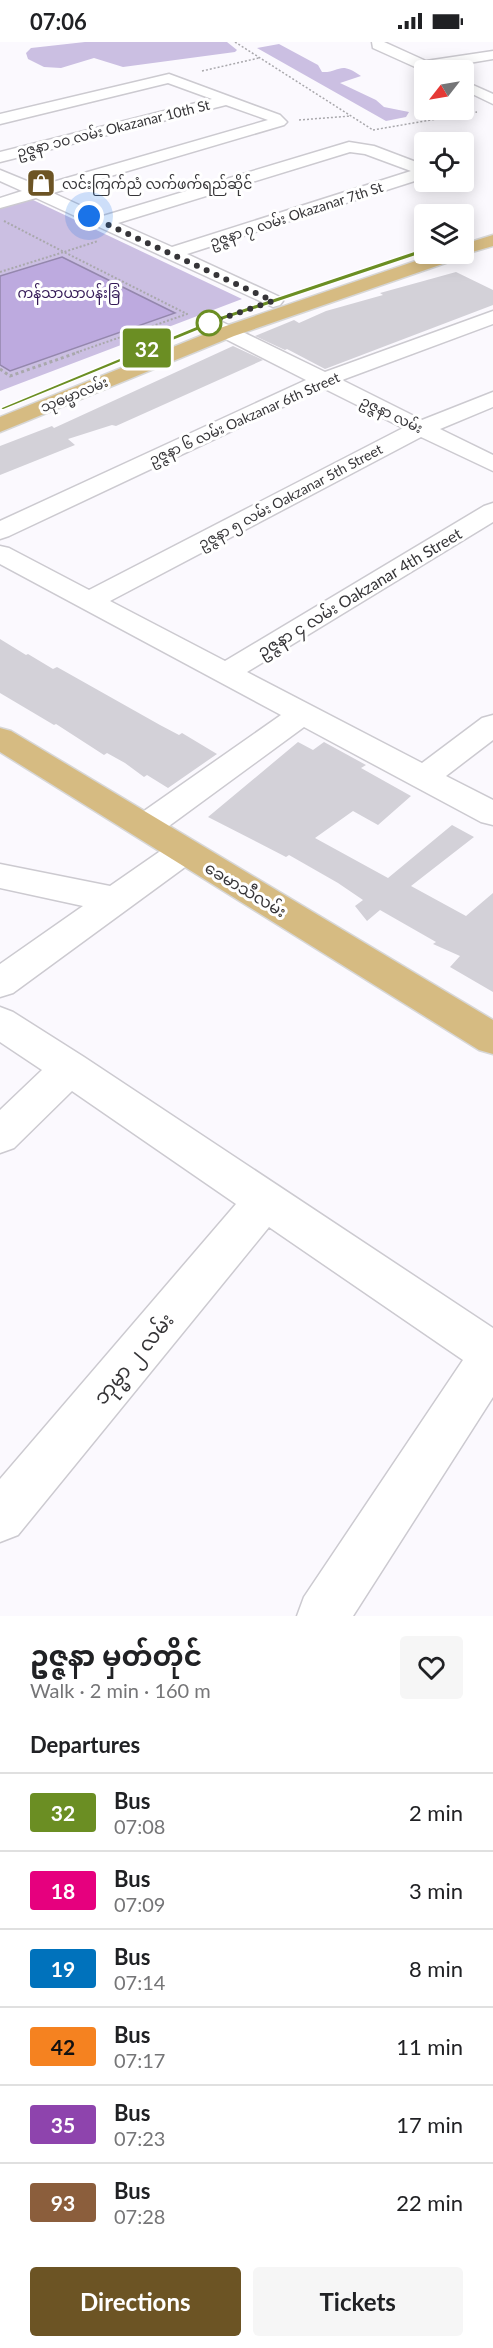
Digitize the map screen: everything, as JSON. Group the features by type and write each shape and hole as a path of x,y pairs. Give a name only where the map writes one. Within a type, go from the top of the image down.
{"main road":[{"path":"474,234 493,227"},
{"path":"474,247 493,240"},
{"name":"သုဓမ္မာလမ်း","path":"0,425 273,301 414,253"},
{"name":"သုဓမ္မာလမ်း","path":"0,408 218,327 421,264"},
{"name":"ခေမာသီလမ်း","path":"0,738 493,1039"}],"street":[{"path":"378,42 378,45 414,61"},
{"path":"468,60 493,55"},
{"path":"0,119 169,78 277,120"},
{"path":"474,87 493,86"},
{"path":"474,93 488,106"},
{"name":"ဥဇ္ဇနာ ၁၀ လမ်း Okazanar 10th St","path":"0,157 226,100"},
{"path":"0,203 277,120"},
{"name":"ဥဇ္ဇနာ ၇ လမ်း Okazanar 7th St","path":"102,222 349,147 368,149 421,169 422,173 170,254"},
{"path":"0,175 273,301"},
{"name":"ဥဇ္ဇနာ ၆ လမ်း Oakzanar 6th Street","path":"0,531 323,380 493,317"},
{"name":"ဥဇ္ဇနာ လမ်း","path":"218,327 493,464"},
{"name":"ဥဇ္ဇနာ ၅ လမ်း Oakzanar 5th Street","path":"91,600 421,428 493,399"},
{"name":"ဥဇ္ဇနာ ၄ လမ်း Oakzanar 4th Street","path":"225,673 493,511"},
{"path":"0,555 91,600 302,715 493,814"},
{"path":"146,826 302,715"},
{"path":"424,777 493,725"},
{"path":"0,983 184,851"},
{"path":"0,876 116,900"},
{"path":"0,1022 493,1355 322,1616"},
{"path":"0,1136 69,1068"},
{"name":"ဘုမ္မာ ၂ လမ်း","path":"0,1517 265,1200"}],"path":[{"path":"235,42 373,130 488,106"},
{"path":"169,78 260,58"},
{"path":"277,120 352,116"},
{"path":"0,222 3,221 187,314 10,376 0,369"},
{"path":"0,272 64,252"}],"green space":[{"path":"85,42 227,42 237,50 123,67 94,58 61,68 44,67 28,59 26,53 31,48"},
{"path":"279,44 318,65 322,72 340,68 354,71 361,76 340,83 376,100 384,107 409,112 406,117 386,121 257,48"},
{"name":"ကန်သာယာပန်းခြံ","path":"31,199 242,299 0,391 0,209"}],"shaded area":[{"path":"62,257 175,313 10,371 0,365 0,276"}],"building":[{"path":"456,272 493,290 493,305 325,369 287,349 255,336 294,320 299,323 326,311 383,295 380,293"},
{"path":"233,346 263,360 116,426 112,425 68,439 75,445 0,475 0,446 52,426 54,428"},
{"path":"0,639 53,669 57,667 179,735 182,733 217,754 168,788 147,775 144,777 125,763 107,753 104,755 56,724 54,725 0,693"},
{"path":"298,742 313,750 324,742 366,765 361,768 411,796 378,825 353,811 315,838 388,878 452,825 474,837 411,886 466,916 493,893 493,992 450,967 460,956 433,944 436,942 380,910 367,921 355,906 363,900 338,883 289,855 286,857 208,817"}],"bus line":[{"name":"32","path":"0,408 223,318 414,253"}],"place":[{"name":"လင်းကြက်ညံ လက်ဖက်ရည်ဆိုင်","path":"41,183"}],"route":[{"path":"89,216 273,301 209,323"}]}
